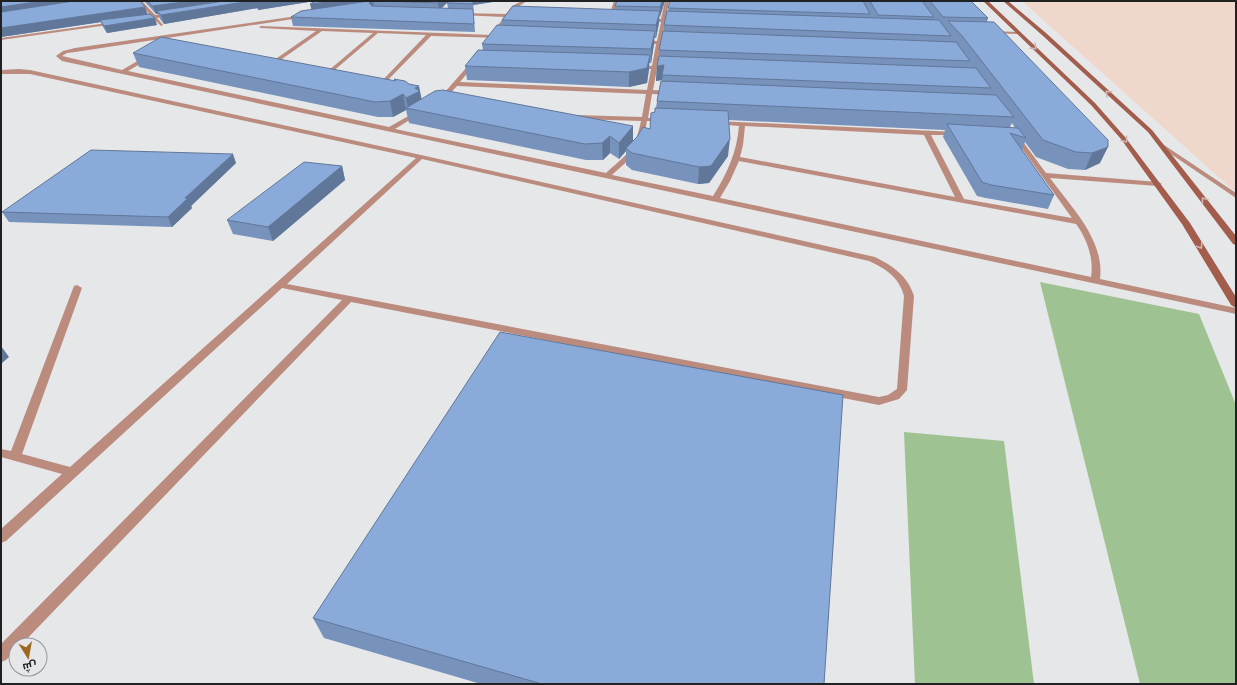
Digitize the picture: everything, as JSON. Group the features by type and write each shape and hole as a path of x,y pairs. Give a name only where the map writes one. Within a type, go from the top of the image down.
{"street":[{"path":"140,1 161,25"},
{"path":"488,42 516,5 525,1"},
{"path":"610,19 616,1"},
{"path":"985,1 1022,33 1103,115 1123,138 1186,223 1236,305"},
{"path":"1005,1 1044,34 1136,118 1161,145 1236,242"},
{"path":"608,176 628,158 638,144 650,92 667,2 675,3"},
{"path":"131,20 176,13"},
{"path":"456,14 524,16"},
{"path":"311,15 75,50 65,52 60,56 62,59 1236,311"},
{"path":"602,18 618,19"},
{"path":"640,20 687,21"},
{"path":"1,39 123,21"},
{"path":"235,26 508,37"},
{"path":"269,66 320,30"},
{"path":"982,31 1022,33"},
{"path":"324,77 377,32"},
{"path":"380,87 430,34"},
{"path":"1032,34 1044,34"},
{"path":"135,41 158,45"},
{"path":"635,42 682,44"},
{"path":"123,72 154,54"},
{"path":"443,99 479,54"},
{"path":"474,60 482,60"},
{"path":"262,65 277,68"},
{"path":"631,66 678,68"},
{"path":"1,72 30,72 421,157 858,256 884,265 902,280 907,288 908,296 902,390 899,395 893,398 879,401 279,286"},
{"path":"316,75 331,78"},
{"path":"456,84 681,93"},
{"path":"373,86 386,89"},
{"path":"436,100 443,99 450,101"},
{"path":"390,129 423,110"},
{"path":"567,117 674,121"},
{"path":"712,123 964,134"},
{"path":"715,199 725,184 737,159 741,147 742,124"},
{"path":"927,133 961,200"},
{"path":"1012,135 1044,175 1078,222 1092,245 1097,268 1094,281"},
{"path":"1161,145 1236,196"},
{"path":"1,536 421,157"},
{"path":"737,159 1078,222"},
{"path":"1044,175 1158,184"},
{"path":"15,457 77,288"},
{"path":"1,655 348,299"},
{"path":"1,453 72,472"}],"shaded area":[{"path":"1022,1 1236,1 1236,191 1232,189"}],"green space":[{"path":"1040,282 1199,314 1236,405 1236,684 1140,684"},
{"path":"904,432 1004,441 1034,684 915,684"}],"building":[{"path":"1,1 43,1 1,7"},
{"path":"74,1 140,1 145,7 1,28 1,12"},
{"path":"148,1 191,1 152,6"},
{"path":"224,1 251,1 161,15 157,11"},
{"path":"315,1 335,1 310,4"},
{"path":"372,1 369,3 372,6 473,9 474,24 291,17 301,11"},
{"path":"384,1 440,1 438,3"},
{"path":"449,1 473,1 473,4 447,3"},
{"path":"617,1 662,1 660,7 615,6"},
{"path":"670,1 863,1 870,14 668,8"},
{"path":"870,1 922,1 934,17 878,15"},
{"path":"930,1 971,1 988,18 943,17"},
{"path":"513,6 660,11 656,25 502,20"},
{"path":"667,11 939,20 951,36 664,25"},
{"path":"150,14 155,18 104,26 100,20"},
{"path":"948,21 994,22 1108,140 1108,147 1092,153 1076,152 1043,140 963,37"},
{"path":"497,25 655,31 651,49 482,44"},
{"path":"663,31 956,42 970,61 659,50"},
{"path":"161,37 396,81 394,79 405,81 409,84 419,86 415,88 420,91 406,98 403,94 390,101 375,102 133,53"},
{"path":"478,50 650,55 647,68 629,72 465,66"},
{"path":"659,56 976,68 991,88 662,75 664,65 657,66"},
{"path":"661,81 996,95 1014,117 657,101"},
{"path":"443,90 633,126 619,143 610,136 602,143 585,144 406,108 435,91"},
{"path":"655,108 728,111 730,139 711,166 699,167 632,153 626,148 637,137 643,127 650,129 651,113 655,112"},
{"path":"947,124 1018,128 1026,138 1010,133 1054,195 991,185 982,182"},
{"path":"91,150 233,154 185,198 188,198 168,217 2,212"},
{"path":"304,162 342,166 268,227 227,220"},
{"path":"500,332 843,395 824,684 542,684 313,618"}]}
